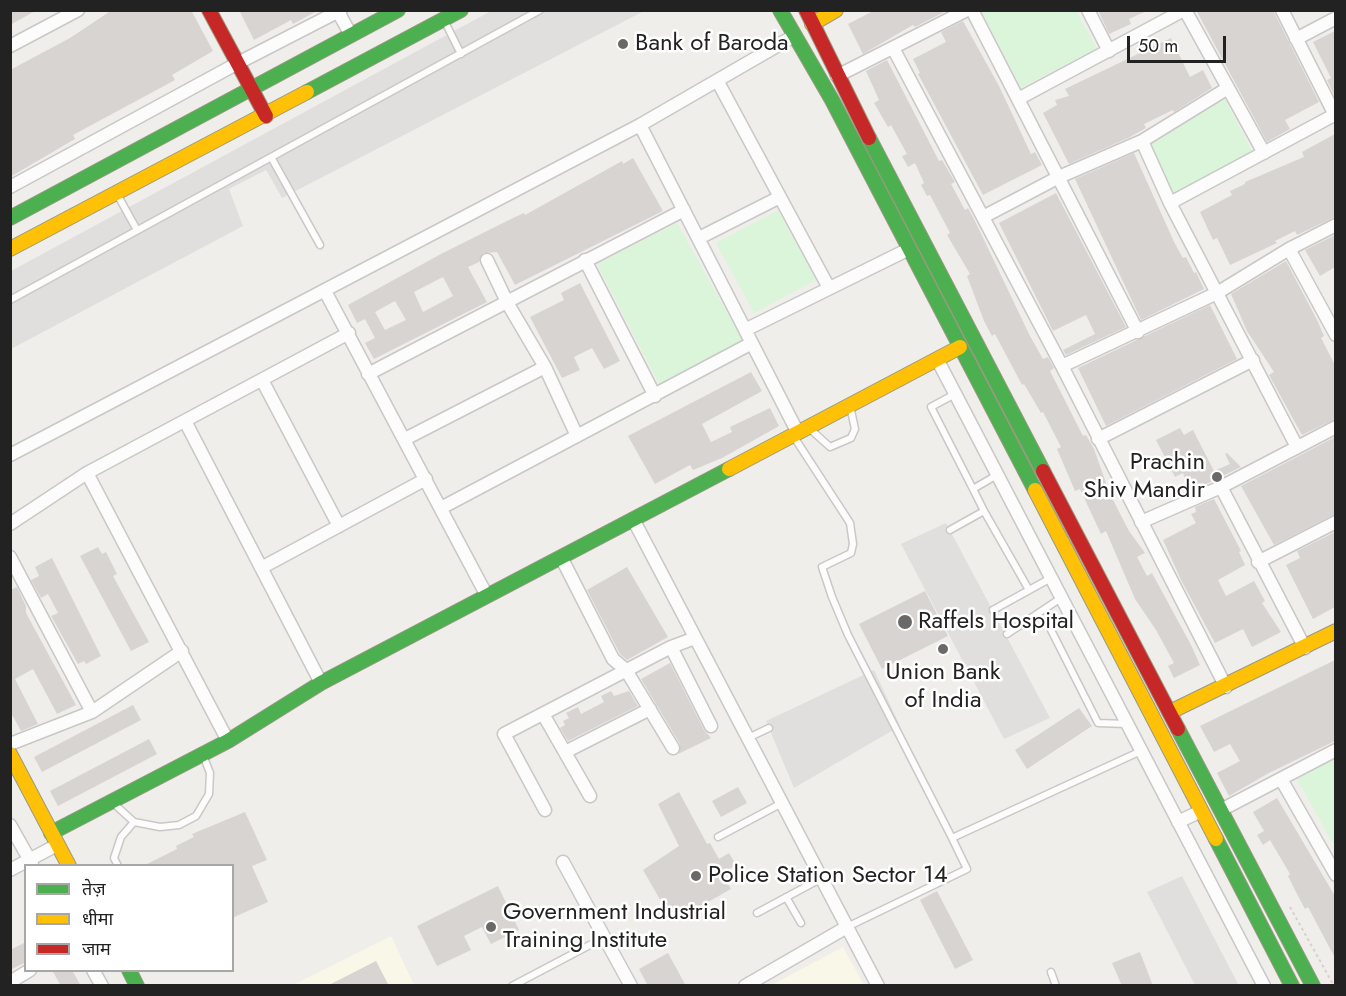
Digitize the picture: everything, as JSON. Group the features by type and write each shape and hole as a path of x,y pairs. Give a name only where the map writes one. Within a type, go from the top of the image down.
{"street":[{"path":"10,46 78,10"},
{"path":"209,10 266,116"},
{"path":"10,218 398,10"},
{"path":"10,249 266,116 461,10"},
{"path":"780,10 831,100 1292,986"},
{"path":"836,10 809,17 837,76 1313,986"},
{"path":"837,76 967,10"},
{"path":"972,10 1138,332"},
{"path":"1088,10 1109,51"},
{"path":"1018,99 1185,10 1264,153"},
{"path":"1170,203 1335,115 1282,10"},
{"path":"10,187 339,11 351,35"},
{"path":"1296,39 1335,18"},
{"path":"10,455 640,125 794,36"},
{"path":"893,48 1062,366 1226,687"},
{"path":"718,82 829,288"},
{"path":"983,217 1059,177 1142,141 1228,88"},
{"path":"640,125 799,432"},
{"path":"1142,141 1170,203 1297,447"},
{"path":"699,238 780,198"},
{"path":"368,374 508,304 585,260 684,210"},
{"path":"1062,366 1138,332 1216,293 1289,249 1335,225"},
{"path":"745,330 909,249"},
{"path":"1289,249 1334,328"},
{"path":"487,260 508,304 545,367 577,435"},
{"path":"585,260 655,396"},
{"path":"325,291 487,596"},
{"path":"10,525 87,473 349,333"},
{"path":"441,508 752,343"},
{"path":"10,825 31,862 54,839 112,802 228,741 321,683 960,347"},
{"path":"937,359 1264,986"},
{"path":"1098,439 1253,360"},
{"path":"405,439 545,367"},
{"path":"262,380 339,526"},
{"path":"185,421 321,683"},
{"path":"1141,522 1221,487 1335,427"},
{"path":"87,473 228,741"},
{"path":"261,568 426,479"},
{"path":"1221,487 1258,562 1305,648"},
{"path":"633,519 878,986"},
{"path":"1258,562 1335,522"},
{"path":"10,557 92,712"},
{"path":"561,557 613,659 627,670 673,748"},
{"path":"1170,712 1226,687 1335,631"},
{"path":"545,810 504,734 671,647 695,638"},
{"path":"671,647 711,726"},
{"path":"10,744 92,712 182,651"},
{"path":"564,752 650,709"},
{"path":"543,714 590,796"},
{"path":"1221,810 1335,750"},
{"path":"10,754 68,864"},
{"path":"1281,779 1335,875"},
{"path":"1178,822 1201,811"},
{"path":"563,862 631,986"},
{"path":"745,986 847,927"},
{"path":"10,982 27,972"},
{"path":"94,972 102,986"},
{"path":"130,972 137,986"}],"lane":[{"path":"10,300 540,10"},
{"path":"444,20 461,54"},
{"path":"271,157 320,245"},
{"path":"117,194 137,230"},
{"path":"955,394 931,407 984,512 1029,590"},
{"path":"799,432 834,447 853,435 855,429 849,405"},
{"path":"799,432 850,523 853,544 851,554 822,567 832,597 848,635 967,869 847,927"},
{"path":"973,489 997,475"},
{"path":"950,530 984,512"},
{"path":"993,610 1051,578"},
{"path":"1007,634 1061,598"},
{"path":"1048,624 1098,723 1127,724"},
{"path":"748,738 769,728"},
{"path":"952,838 1141,751"},
{"path":"112,802 134,822 170,826 179,825 196,816 209,794 210,773 202,754"},
{"path":"718,837 782,803"},
{"path":"117,864 114,858 121,837 134,822"},
{"path":"757,913 822,879"},
{"path":"786,897 801,923"},
{"path":"512,986 605,937"},
{"path":"1051,972 1056,986"}],"shaded area":[{"path":"491,11 644,11 282,198 266,170 229,189 243,226 11,349 11,271"},
{"path":"946,523 1050,718 1004,739 901,544"},
{"path":"874,670 900,726 794,788 766,721"},
{"path":"1182,876 1238,984 1195,985 1147,892"},
{"path":"391,936 414,985 291,986"},
{"path":"843,947 864,985 772,985"}],"green space":[{"path":"981,11 1076,11 1097,48 1021,88"},
{"path":"1225,99 1253,153 1174,195 1145,142"},
{"path":"778,210 816,280 754,313 716,243"},
{"path":"677,223 743,341 659,384 597,264"},
{"path":"1335,758 1335,847 1297,779"}],"building":[{"path":"10,10 37,10 10,25"},
{"path":"112,10 191,10 213,51 172,75 175,80 73,135 75,139 10,177 10,70 70,38"},
{"path":"239,10 319,10 293,24 291,20 254,40"},
{"path":"875,10 948,10 915,27 913,25 863,54 848,24"},
{"path":"1098,10 1149,10 1129,19 1131,24 1109,34"},
{"path":"1196,10 1273,10 1319,102 1285,120 1290,129 1267,142"},
{"path":"963,21 999,86 1031,154 1035,152 1042,165 983,195 918,74 920,73 913,59 946,42 941,32"},
{"path":"1335,31 1334,95 1327,80 1331,78 1313,42"},
{"path":"1171,38 1190,77 1203,70 1212,88 1174,112 1173,110 1144,124 1146,128 1128,138 1069,164 1043,113 1057,105 1055,100 1069,96 1065,89"},
{"path":"887,60 939,161 942,160 955,182 951,184 965,210 968,208 974,219 1030,336 1043,359 1048,357 1054,368 1050,371 1083,436 1086,435 1094,449 1110,494 1129,531 1145,553 1137,557 1147,576 1152,573 1191,645 1200,665 1174,678 1168,666 1174,663 1156,630 1135,599 1106,531 1101,534 1080,489 1075,491 1057,449 1061,447 1043,412 1041,413 1024,384 1022,385 995,334 992,336 984,321 967,276 970,274 947,235 950,233 930,195 927,196 921,185 924,183 915,163 908,167 902,156 907,154 891,125 888,127 874,103 879,100 866,71"},
{"path":"1335,134 1335,217 1297,235 1295,231 1275,241 1277,243 1230,265 1217,238 1213,240 1200,212 1232,195 1230,191 1245,182 1304,157 1302,152"},
{"path":"1134,153 1175,244 1183,258 1186,257 1194,273 1196,272 1204,289 1141,320 1075,179"},
{"path":"633,158 663,211 515,285 497,252 483,253 479,262 468,267 487,302 374,359 365,343 375,338 365,319 357,323 348,305 441,254 511,219 524,213 525,215 622,161 623,164","holes":["443,277 453,296 423,312 414,292","395,301 406,320 385,330 375,312"]},
{"path":"1056,193 1126,327 1066,355 1063,350 1095,334 1086,315 1053,331 999,223"},
{"path":"1335,235 1335,267 1320,276 1305,250"},
{"path":"1286,261 1317,320 1324,336 1321,338 1335,365 1335,419 1302,435 1269,375 1274,372 1247,331 1231,294"},
{"path":"580,283 620,361 604,369 592,348 574,357 580,370 562,378 530,317 564,300 561,293"},
{"path":"1210,305 1237,359 1106,426 1078,368"},
{"path":"751,372 762,391 702,424 711,442 732,432 730,427 770,408 779,426 722,458 693,470 690,465 655,484 628,436"},
{"path":"1180,428 1184,435 1193,430 1214,471 1230,464 1225,454 1227,453 1241,467 1190,492 1183,473 1175,477 1156,440"},
{"path":"1335,437 1335,514 1274,545 1241,486"},
{"path":"1214,499 1241,551 1239,552 1245,565 1218,580 1226,596 1254,581 1265,601 1262,603 1281,632 1252,647 1243,629 1215,643 1182,582 1163,540 1196,523 1191,514 1196,512 1195,507"},
{"path":"1335,532 1335,607 1313,619 1286,565 1300,558 1297,551"},
{"path":"98,547 102,554 106,552 117,574 113,576 149,642 131,651 80,556"},
{"path":"52,558 101,656 86,664 84,661 78,664 51,616 58,613 48,594 41,598 31,580 39,576 35,567"},
{"path":"627,567 668,637 627,660 620,654 587,590"},
{"path":"17,587 26,606 26,613 76,705 57,714 33,669 15,679 38,724 21,731 10,711 10,590"},
{"path":"925,591 948,636 882,669 859,624"},
{"path":"1335,660 1335,741 1269,773 1229,796 1217,773 1240,761 1230,744 1214,752 1200,726"},
{"path":"670,663 704,730 711,738 678,754 680,744 641,679"},
{"path":"611,691 614,696 629,691 638,706 568,741 560,728 565,725 563,721 569,718 566,713 578,707 581,714 604,702 601,696"},
{"path":"133,705 141,720 42,772 34,757"},
{"path":"1079,708 1092,726 1027,769 1015,750"},
{"path":"149,739 157,754 58,806 50,791"},
{"path":"738,787 747,803 721,817 712,801"},
{"path":"679,792 707,844 710,843 719,859 729,853 736,865 726,871 728,875 724,877 731,889 673,922 643,870 679,846 658,804"},
{"path":"1277,798 1335,896 1335,958 1308,907 1305,909 1288,876 1290,874 1270,840 1263,845 1257,835 1264,831 1253,812"},
{"path":"245,812 267,860 252,866 268,902 234,917 234,864 147,864 177,849 176,846 194,837 192,834"},
{"name":"Government Industrial Training Institute","path":"498,886 519,930 491,944 482,927 464,936 471,950 437,966 417,926"},
{"path":"937,891 973,960 955,969 920,900"},
{"path":"24,943 24,963 10,970 10,950"},
{"path":"1140,952 1153,986 1122,986 1112,963"},
{"path":"668,953 686,986 648,986 639,969"},
{"path":"376,961 389,986 327,986"},
{"path":"53,972 73,972 81,986 61,986"}],"traffic: fast":[{"path":"10,218 398,10"},
{"path":"307,92 461,10"},
{"path":"780,10 832,100 1035,490"},
{"path":"869,138 1043,471"},
{"path":"51,833 228,741 321,683 729,469"},
{"path":"1178,729 1313,986"},
{"path":"1216,839 1292,986"},
{"path":"130,972 137,986"}],"traffic: slow":[{"path":"812,24 836,10"},
{"path":"10,249 307,92"},
{"path":"729,469 960,347"},
{"path":"1035,490 1216,839"},
{"path":"1170,712 1336,631"},
{"path":"10,754 68,864"}],"traffic: jam":[{"path":"209,10 266,116"},
{"path":"806,10 869,138"},
{"path":"1043,471 1178,729"}],"place":[{"name":"Bank of Baroda","path":"623,44"},
{"name":"Prachin Shiv Mandir","path":"1217,477"},
{"name":"Raffels Hospital","path":"905,622"},
{"name":"Union Bank of India","path":"943,649"},
{"name":"Police Station Sector 14","path":"696,876"},
{"name":"Government Industrial Training Institute","path":"491,927"}]}
